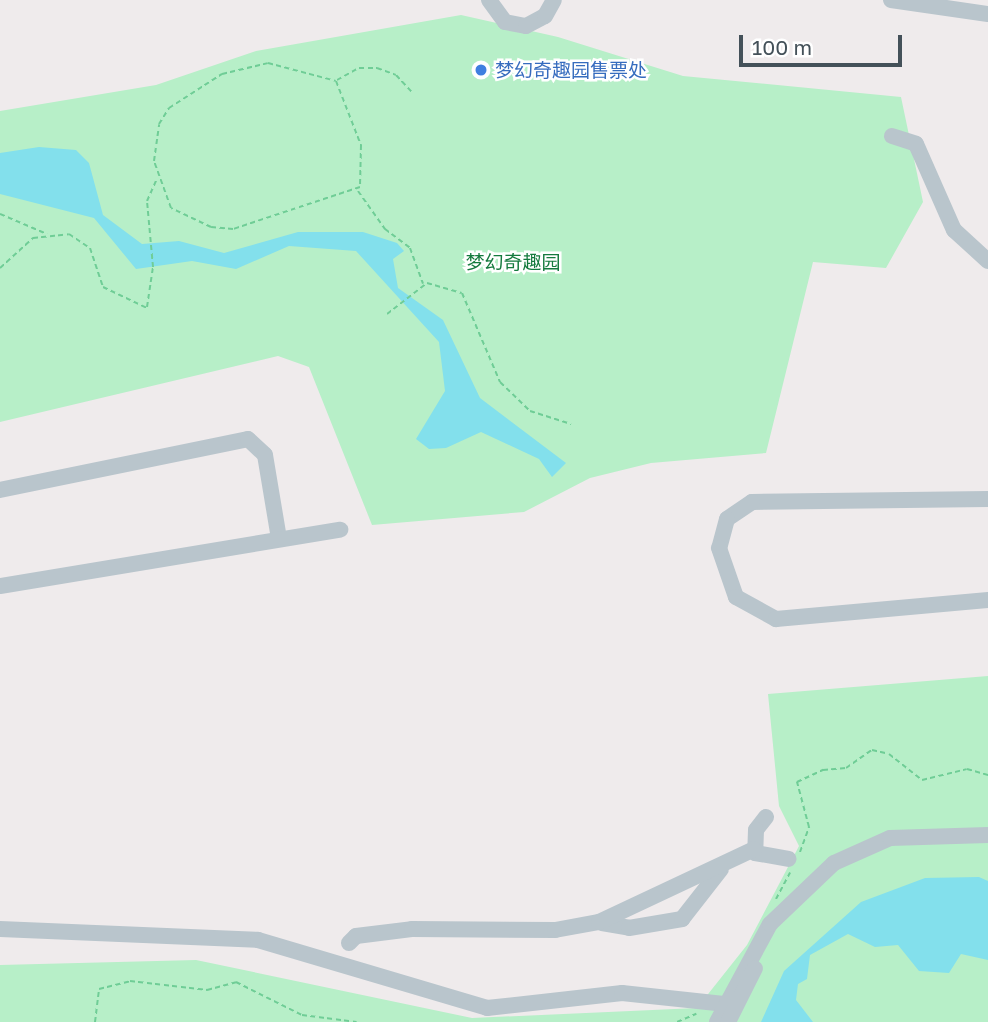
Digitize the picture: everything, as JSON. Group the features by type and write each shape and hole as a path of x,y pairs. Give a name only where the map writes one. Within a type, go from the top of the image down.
{"street":[{"path":"489,0 497,16 516,26 537,22 554,0"},
{"path":"891,0 988,14"},
{"path":"892,136 916,144 954,230 988,261"},
{"path":"0,490 248,439 265,455 279,539"},
{"path":"988,499 752,502 727,519 719,548 736,597 776,619 988,600"},
{"path":"0,586 340,530"},
{"path":"754,849 755,830 766,817"},
{"path":"728,1022 729,1005 785,904 834,863 890,838 988,835"},
{"path":"717,1022 796,906 850,864 896,846 988,844"},
{"path":"754,849 767,859 794,860"},
{"path":"349,943 356,936 412,929 555,930 599,922 723,867 754,849"},
{"path":"599,922 629,928 682,919 723,867"},
{"path":"0,929 258,940 487,1008 622,993 729,1005"}],"path":[{"path":"336,81 361,145 364,177 357,189 233,229 211,227 171,208 158,178 159,124 195,86 268,63 336,81 359,68 377,68 396,75 412,92"},
{"path":"0,214 49,235 80,239 103,287 147,308 153,258 147,201 158,178"},
{"path":"357,189 385,229 410,248 423,285"},
{"path":"0,268 15,248 49,235"},
{"path":"387,314 423,285"},
{"path":"423,285 462,293 500,382 530,411 571,424"},
{"path":"769,911 808,827 797,782 823,769 846,768 872,750 889,754 922,779 967,769 988,775"},
{"path":"95,1022 99,989 130,981 207,990 236,982 302,1014 357,1022"}],"green space":[{"name":"梦幻奇趣园","path":"461,15 558,37 683,76 901,97 923,202 886,268 813,262 766,453 651,463 590,478 524,512 372,525 309,367 278,356 0,422 0,111 156,85 256,51"},
{"path":"988,676 988,1022 0,1022 0,965 196,960 472,1018 697,1008 747,945 799,846 779,806 768,694"}],"water":[{"path":"39,147 76,150 89,163 103,215 142,244 179,241 224,253 298,232 363,232 397,243 404,251 393,259 398,288 443,320 480,398 566,463 552,477 539,459 481,432 446,448 429,449 416,439 445,391 439,342 356,251 289,246 236,269 192,261 136,269 94,218 0,194 0,153"},
{"path":"979,877 988,881 988,960 961,954 949,973 919,971 898,945 875,947 848,934 810,955 807,979 798,984 796,1000 813,1022 761,1022 784,971 861,902 925,878"}],"place":[{"name":"梦幻奇趣园售票处","path":"481,70"}]}
